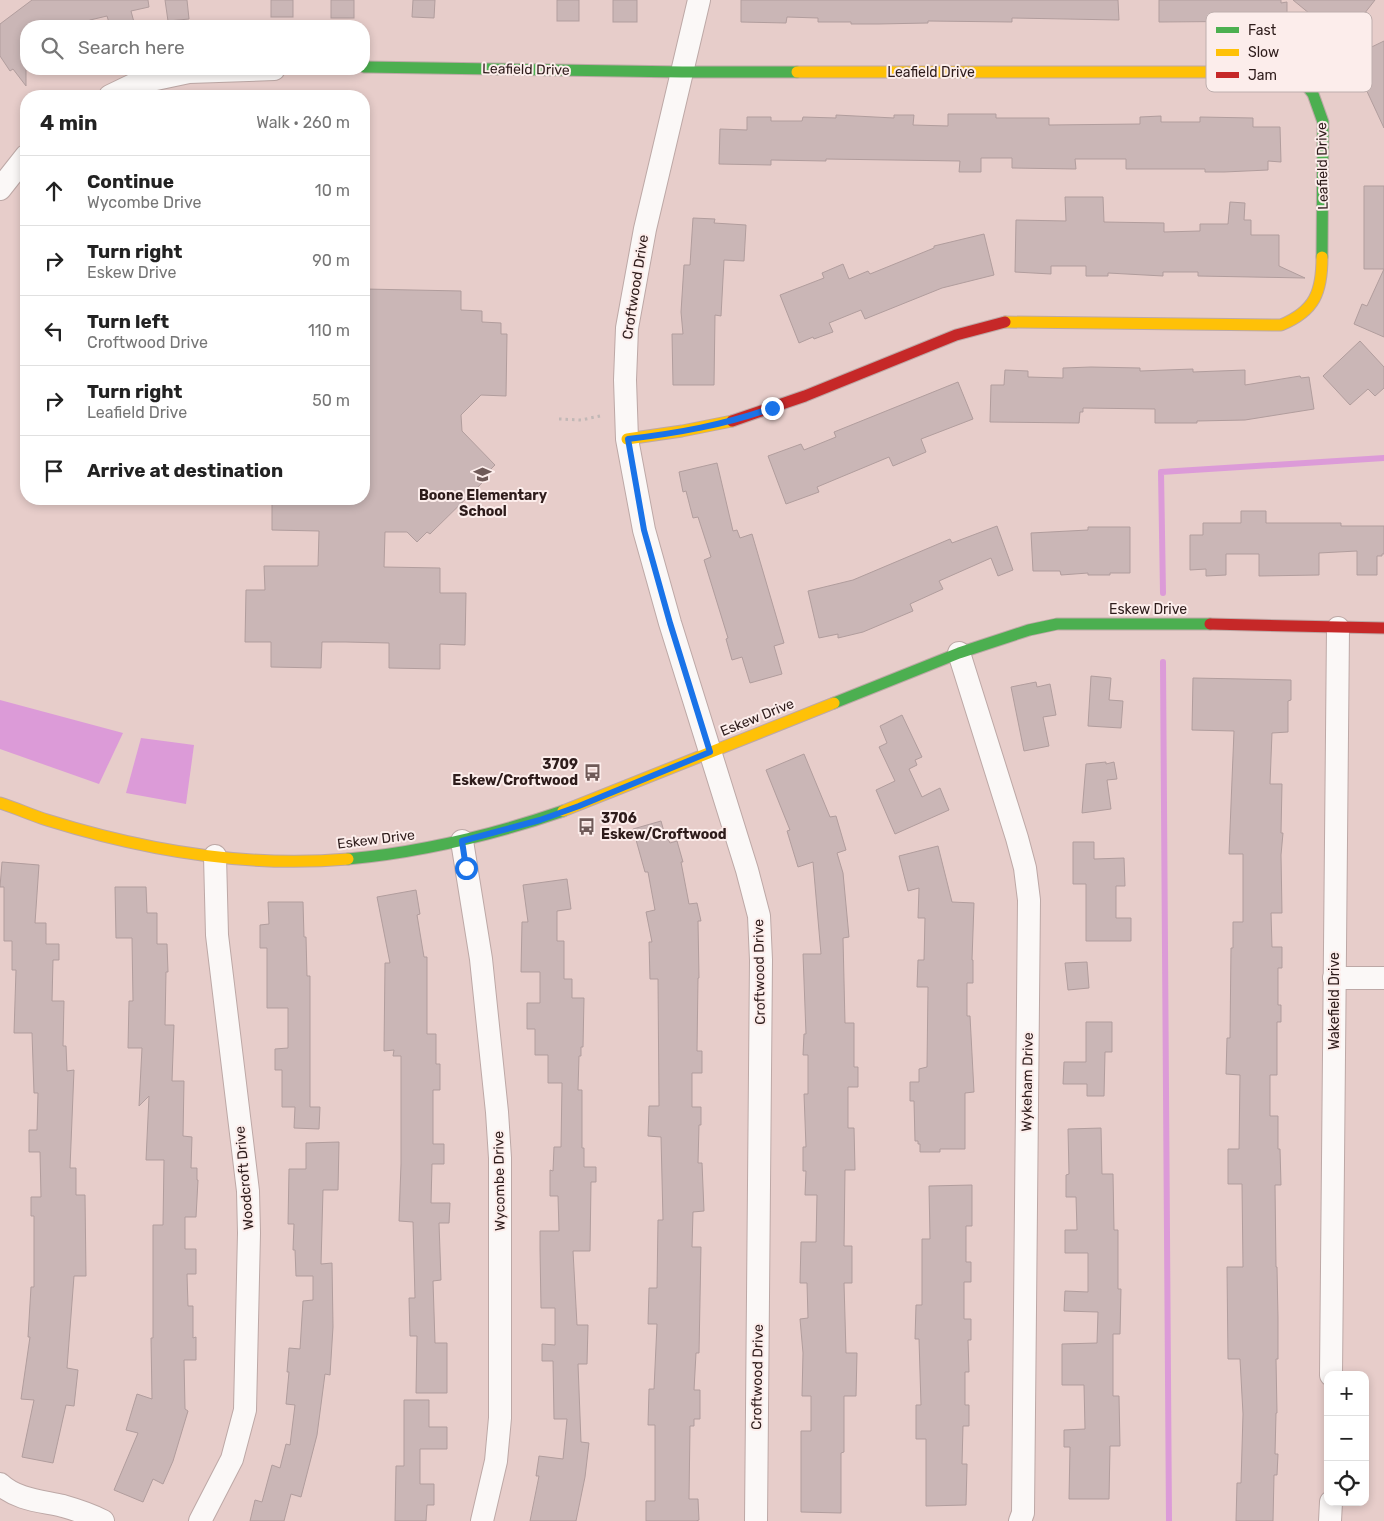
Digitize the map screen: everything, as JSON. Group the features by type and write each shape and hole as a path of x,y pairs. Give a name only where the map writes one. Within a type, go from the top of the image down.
{"street":[{"name":"Croftwood Drive","path":"699,0 643,238 627,328 625,380 628,439 644,530 670,623 748,870 758,916 761,951 756,1521"},
{"name":"Leafield Drive","path":"370,67 682,72 1206,74"},
{"path":"122,90 137,82 173,75"},
{"name":"Leafield Drive","path":"628,439 713,426 741,419 959,333 985,325 1009,321 1281,325 1298,319 1315,301 1322,279 1323,122 1317,100 1312,92"},
{"path":"0,190 20,164"},
{"name":"Eskew Drive","path":"0,803 53,822 126,842 215,856 274,860 336,860 400,852 462,841 540,820 959,653 999,638 1028,630 1056,624 1167,623 1384,628"},
{"name":"Wakefield Drive","path":"1332,1371 1338,628"},
{"name":"Wykeham Drive","path":"959,653 1025,868 1029,900 1023,1513 1020,1521"},
{"name":"Wycombe Drive","path":"462,841 481,959 500,1158 500,1418 496,1461 482,1521"},
{"name":"Woodcroft Drive","path":"200,1521 232,1459 244,1410 249,1233 248,1191 217,935 215,856"},
{"path":"1334,978 1384,978"},
{"path":"0,1484 32,1500 61,1506 104,1521"},
{"path":"1330,1506 1330,1521"}],"path":[{"path":"559,419 581,420 600,416"}],"shaded area":[{"path":"0,700 123,733 99,784 0,749"},
{"path":"141,738 194,745 186,804 126,793"}],"building":[{"path":"32,0 148,0 149,7 131,11 133,20 108,20 107,16 90,20 20,20 20,75 26,75 26,86 13,69 10,71 0,56 0,24"},
{"path":"165,0 187,0 189,19 168,20"},
{"path":"271,0 293,0 293,17 271,17"},
{"path":"331,0 354,0 354,18 331,18"},
{"path":"413,0 435,0 434,18 412,17"},
{"path":"557,0 579,0 579,21 557,21"},
{"path":"613,0 637,0 637,22 613,22"},
{"path":"741,0 1118,0 1119,20 1012,18 1012,22 928,21 928,23 851,24 851,22 818,22 818,18 787,17 786,23 741,22"},
{"path":"1159,0 1281,0 1281,3 1287,2 1287,12 1206,12 1206,22 1159,22"},
{"path":"1293,0 1375,0 1366,12 1308,12"},
{"path":"1384,41 1384,128 1367,92 1372,92 1372,47"},
{"path":"948,114 996,114 996,118 1049,118 1049,125 1140,124 1140,117 1161,116 1161,122 1200,122 1200,117 1253,118 1253,127 1280,127 1281,162 1268,161 1268,170 1224,172 1205,172 1205,169 1126,169 1126,159 1075,159 1076,169 1012,168 1012,158 981,158 981,172 959,172 960,161 826,159 826,161 771,160 771,165 719,164 720,129 747,130 747,117 771,117 771,121 802,121 803,117 836,118 836,115 894,118 894,115 914,115 913,125 948,126"},
{"path":"1364,186 1384,186 1384,269 1364,269"},
{"path":"1065,197 1103,197 1104,222 1164,223 1164,232 1200,231 1200,224 1228,224 1230,202 1245,203 1244,220 1251,220 1251,235 1279,235 1279,266 1305,278 1198,276 1198,272 1163,272 1163,276 1108,273 1108,276 1086,276 1086,266 1051,266 1051,274 1015,272 1016,220 1066,221"},
{"path":"693,218 715,219 714,223 746,225 744,261 724,260 721,316 715,315 714,385 673,385 672,334 683,334 681,312 684,265 690,265"},
{"path":"984,234 994,275 942,288 865,319 861,310 829,323 833,332 799,343 780,295 824,278 822,273 843,264 849,279 868,271 870,274 934,248 934,246"},
{"path":"1384,269 1384,337 1354,324 1362,304 1367,306"},
{"path":"370,289 461,291 461,310 482,311 482,322 501,323 501,334 507,334 506,396 481,395 461,415 462,431 495,465 483,477 486,479 430,534 427,532 417,542 407,532 385,532 384,567 440,568 440,593 466,593 465,645 440,644 440,669 389,668 389,643 346,642 322,642 321,668 271,667 271,642 245,642 246,590 265,590 264,566 318,566 319,531 272,530 272,505 370,505"},
{"path":"1360,341 1384,367 1384,388 1375,396 1368,389 1350,405 1323,376"},
{"path":"1063,368 1140,368 1140,371 1193,369 1193,372 1245,370 1245,385 1300,376 1301,378 1309,377 1314,409 1245,420 1155,423 1155,409 1083,408 1083,412 1080,412 1079,423 990,422 991,385 1004,385 1005,370 1028,371 1028,377 1063,378"},
{"path":"958,382 973,419 921,439 926,452 893,466 889,457 817,487 819,492 786,504 768,456 801,444 804,450 836,437 834,432"},
{"path":"717,463 733,531 737,530 740,538 752,534 784,643 774,646 782,674 750,683 742,657 732,660 726,639 728,638 704,560 711,557 698,517 693,518 686,491 683,492 679,472"},
{"path":"1241,511 1266,511 1266,523 1341,523 1341,526 1384,526 1384,554 1377,556 1377,575 1357,575 1357,551 1319,553 1319,575 1259,576 1259,554 1226,554 1226,575 1206,576 1206,569 1190,570 1190,535 1203,535 1203,523 1241,523"},
{"path":"997,526 1013,570 998,576 991,558 939,581 943,589 910,604 913,611 863,632 838,638 838,634 819,638 808,591 853,580 950,539 952,543"},
{"path":"1088,527 1130,527 1130,573 1061,575 1060,571 1033,571 1031,533 1088,530"},
{"path":"1091,676 1111,678 1109,700 1123,701 1121,728 1088,726"},
{"path":"1193,678 1291,680 1291,700 1288,701 1288,732 1272,733 1270,784 1282,784 1281,833 1283,833 1281,855 1282,913 1271,913 1272,947 1282,947 1282,968 1278,968 1278,1005 1281,1005 1281,1022 1277,1022 1277,1075 1270,1075 1270,1116 1278,1116 1281,1185 1275,1185 1278,1359 1276,1359 1277,1413 1275,1454 1278,1454 1277,1475 1274,1475 1273,1521 1236,1521 1237,1483 1241,1483 1243,1414 1240,1359 1228,1359 1227,1267 1243,1267 1242,1184 1228,1184 1228,1149 1239,1149 1240,1075 1226,1074 1227,1038 1230,1038 1233,922 1243,922 1243,854 1229,854 1234,731 1192,730"},
{"path":"1036,682 1037,687 1050,684 1056,715 1043,717 1049,746 1024,751 1011,687"},
{"path":"902,715 922,757 915,760 917,765 909,769 922,797 940,788 949,810 895,834 876,790 895,781 879,747 887,743 880,726"},
{"path":"804,754 830,817 836,816 846,850 837,853 843,873 849,937 843,938 845,1023 854,1023 854,1067 858,1067 858,1087 848,1087 848,1128 854,1128 855,1170 845,1170 844,1246 852,1246 852,1283 844,1283 846,1353 857,1353 856,1396 844,1396 844,1452 841,1453 841,1513 801,1512 801,1431 811,1431 811,1396 802,1396 803,1353 800,1319 808,1318 807,1283 800,1283 801,1242 816,1242 817,1195 805,1195 806,1171 803,1171 803,1147 806,1147 804,1094 808,1094 808,1055 803,1055 804,1034 806,1034 803,954 821,954 813,862 798,867 787,831 790,830 766,770"},
{"path":"1106,762 1106,764 1114,762 1117,779 1107,780 1111,809 1082,813 1086,764"},
{"path":"661,821 666,839 670,843 677,841 683,862 681,862 689,904 697,903 701,921 698,921 697,1051 702,1051 702,1073 692,1073 692,1107 701,1107 698,1163 702,1163 704,1211 693,1212 692,1247 701,1247 699,1353 696,1353 694,1390 700,1390 700,1419 694,1419 694,1426 690,1426 689,1499 698,1499 699,1520 696,1521 646,1521 646,1501 655,1501 655,1425 648,1425 649,1389 654,1389 657,1324 648,1324 649,1288 657,1288 658,1220 663,1220 661,1137 648,1136 649,1106 659,1106 658,979 650,979 649,942 652,942 646,912 655,910 648,872 645,872 633,829"},
{"path":"1073,842 1094,842 1094,859 1124,858 1125,886 1116,886 1116,918 1131,918 1131,941 1086,941 1086,884 1073,884"},
{"path":"938,846 952,902 974,903 973,983 967,983 967,1016 970,1016 974,1092 965,1093 965,1149 940,1149 940,1152 920,1152 920,1144 918,1144 918,1141 915,1141 914,1101 910,1101 910,1082 919,1082 919,1069 927,1067 928,987 917,987 918,960 924,960 925,918 918,918 919,888 908,891 899,856"},
{"path":"2,862 39,865 35,923 46,923 46,944 59,944 59,960 53,960 52,1001 64,1001 63,1046 66,1046 67,1071 74,1070 70,1168 76,1168 76,1195 85,1195 86,1276 74,1276 67,1368 78,1370 74,1406 66,1405 53,1463 22,1457 34,1400 21,1399 30,1337 28,1337 31,1287 34,1287 34,1216 31,1216 31,1197 41,1197 40,1152 29,1152 29,1130 37,1130 38,1093 34,1093 32,1033 14,1033 16,970 12,970 12,941 4,941 4,887 0,887"},
{"path":"567,879 571,909 557,911 557,941 564,941 564,979 572,979 572,998 584,998 583,1047 581,1047 581,1056 579,1056 578,1090 582,1090 582,1148 584,1148 584,1167 596,1167 596,1182 591,1182 590,1251 573,1251 577,1325 588,1325 587,1364 578,1364 581,1442 589,1443 585,1477 576,1521 530,1521 539,1476 536,1476 539,1456 563,1459 567,1419 554,1419 553,1361 542,1361 542,1344 555,1345 555,1308 541,1308 540,1249 540,1231 559,1231 558,1196 550,1196 550,1170 553,1171 554,1147 561,1147 562,1083 548,1083 548,1055 535,1055 535,1029 527,1029 527,1003 540,1003 540,972 521,972 522,922 528,922 523,885"},
{"path":"115,887 146,887 147,913 157,913 157,944 167,944 168,972 166,972 165,1025 174,1025 172,1081 184,1081 183,1136 192,1137 191,1168 197,1168 198,1180 196,1217 185,1217 185,1249 196,1249 196,1274 187,1274 188,1306 193,1306 193,1338 196,1337 196,1360 184,1360 185,1409 188,1411 173,1461 163,1484 153,1479 143,1502 114,1490 138,1433 126,1430 137,1394 152,1399 153,1225 163,1225 164,1160 146,1160 149,1096 139,1106 142,1048 128,1048 129,1001 133,1001 132,938 116,938"},
{"path":"416,890 420,914 417,915 424,957 427,957 427,1034 436,1034 436,1064 440,1064 440,1090 433,1090 433,1144 444,1144 444,1164 432,1164 431,1203 450,1203 449,1223 439,1223 441,1280 433,1281 435,1343 447,1343 447,1393 416,1393 417,1336 410,1336 409,1298 415,1298 413,1222 399,1221 401,1056 393,1056 394,1050 384,1051 385,963 390,963 377,897"},
{"path":"268,902 303,902 307,976 310,976 310,1107 320,1107 319,1129 294,1128 295,1107 282,1107 282,1070 275,1070 275,1049 288,1048 288,1008 267,1008 267,948 260,948 260,925 269,924"},
{"path":"1087,962 1089,988 1068,990 1065,963"},
{"path":"1086,1022 1112,1022 1112,1052 1105,1052 1104,1096 1087,1096 1087,1084 1063,1084 1064,1062 1086,1062"},
{"path":"1101,1128 1102,1174 1113,1174 1114,1230 1118,1230 1118,1289 1121,1289 1120,1334 1113,1334 1113,1396 1119,1396 1120,1446 1110,1446 1109,1499 1069,1499 1070,1447 1064,1447 1064,1430 1085,1429 1084,1385 1062,1385 1062,1344 1097,1343 1098,1312 1064,1311 1065,1291 1088,1292 1088,1253 1065,1253 1065,1230 1077,1230 1076,1197 1066,1197 1066,1175 1069,1174 1068,1129"},
{"path":"339,1142 338,1190 323,1190 321,1264 332,1263 333,1327 330,1375 325,1374 317,1435 301,1497 291,1494 284,1521 250,1521 255,1500 262,1502 272,1465 280,1468 286,1444 290,1445 295,1405 286,1404 289,1348 300,1349 303,1301 313,1300 313,1276 296,1276 295,1250 293,1250 294,1224 288,1224 289,1169 306,1169 306,1143"},
{"path":"972,1185 972,1226 966,1226 966,1262 971,1262 971,1282 964,1282 964,1319 971,1319 971,1340 968,1340 969,1372 965,1372 965,1405 969,1405 969,1426 963,1426 962,1464 967,1464 966,1505 926,1506 926,1439 916,1439 916,1405 921,1405 919,1339 915,1339 916,1305 922,1305 922,1239 930,1239 929,1186"},
{"path":"404,1400 429,1400 429,1427 447,1427 447,1449 420,1449 420,1484 434,1484 434,1505 427,1505 426,1521 395,1521 396,1466 404,1466"}],"waterway":[{"path":"1163,593 1161,472 1384,458"},
{"path":"1163,662 1169,1521"}],"traffic: fast":[{"path":"370,67 797,72"},
{"path":"1311,92 1323,122 1322,257"},
{"path":"834,703 959,653 1029,630 1057,624 1210,624"},
{"path":"348,859 403,852 457,841 510,828 563,811"}],"traffic: slow":[{"path":"797,72 1206,72"},
{"path":"1005,322 1281,325 1302,313 1314,299 1320,280 1322,257"},
{"path":"627,439 732,421"},
{"path":"563,811 834,703"},
{"path":"0,803 83,831 158,848 234,859 272,861 348,859"}],"traffic: jam":[{"path":"732,421 805,396 956,335 1005,322"},
{"path":"1210,624 1384,628"}],"place":[{"name":"Boone Elementary School","path":"483,475"},
{"name":"3709 Eskew/Croftwood","path":"592,772"},
{"name":"3706 Eskew/Croftwood","path":"587,826"}],"route":[{"path":"466,868 462,841 540,820 602,797 710,752 670,623 644,530 628,439 713,426 772,408"}]}
